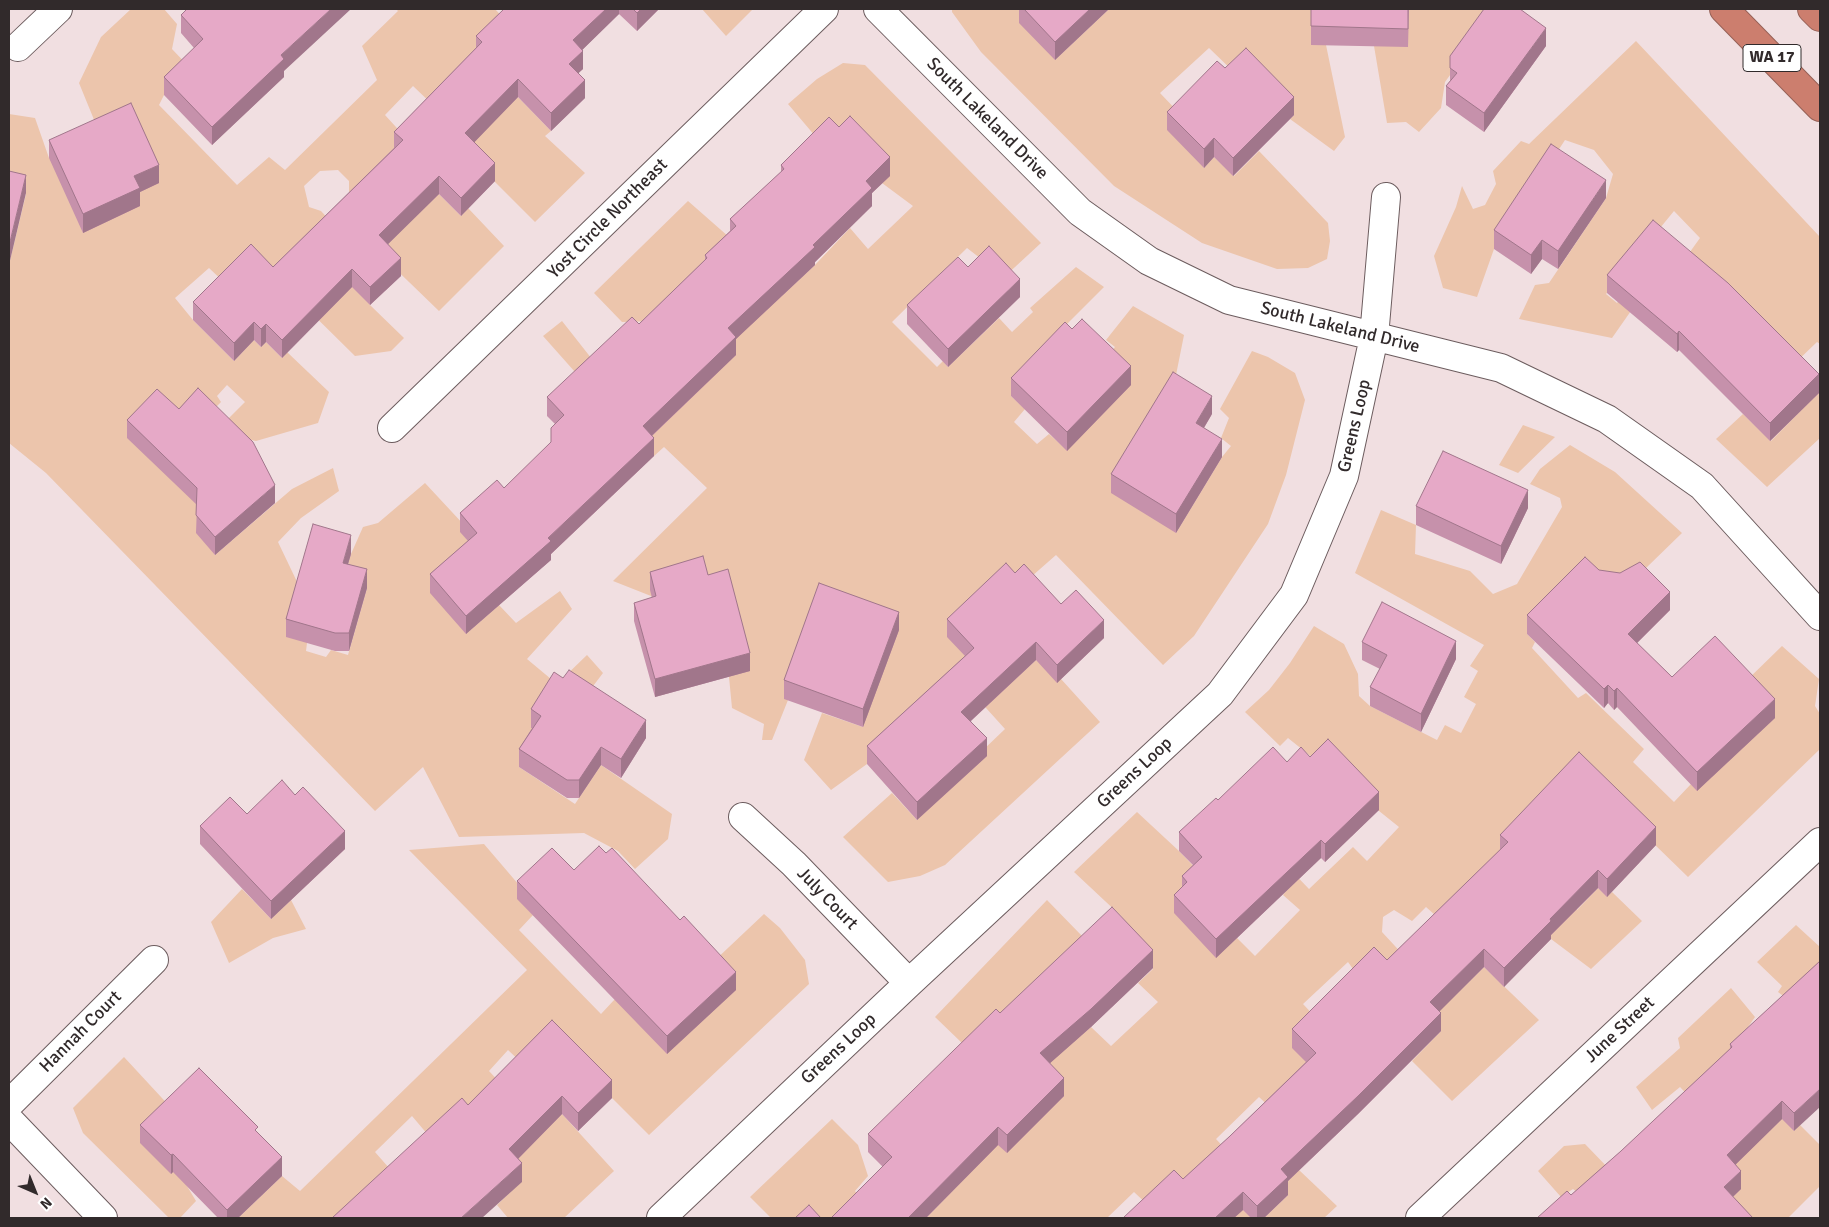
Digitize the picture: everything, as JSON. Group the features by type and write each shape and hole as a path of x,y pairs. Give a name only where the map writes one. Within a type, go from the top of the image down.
{"highway":[{"name":"WA 17","path":"1724,9 1820,106"},
{"path":"1812,9 1820,17"}],"street":[{"path":"18,47 58,9"},
{"name":"Yost Circle Northeast","path":"392,428 824,9"},
{"name":"South Lakeland Drive","path":"878,9 1080,212 1136,254 1229,300 1501,368 1607,419 1702,486 1820,616"},
{"name":"Greens Loop","path":"661,1218 909,982 1220,694 1294,595 1344,476 1374,337 1386,197"},
{"name":"July Court","path":"743,817 794,864 909,982"},
{"name":"June Street","path":"1420,1218 1820,842"},
{"name":"Hannah Court","path":"9,1104 154,960"},
{"path":"9,1120 103,1218"}],"shaded area":[{"path":"131,9 164,9 177,24 172,49 191,69 164,95 159,105 237,185 269,157 285,170 377,80 362,46 398,11 396,9 495,9 508,23 476,54 551,131 545,136 585,173 535,222 465,152 436,108 413,86 385,115 406,138 395,150 461,216 468,208 504,246 439,311 379,253 417,215 349,193 349,181 338,170 320,171 304,186 309,207 321,211 334,225 370,305 404,338 391,351 355,356 282,284 228,286 209,268 175,298 193,320 234,361 254,340 261,347 266,342 282,358 287,352 329,392 318,423 256,441 230,436 220,427 245,402 227,385 217,396 221,402 208,415 197,506 215,555 292,489 333,468 339,491 301,518 278,542 300,588 307,643 306,651 326,657 331,650 348,655 367,588 343,581 351,554 363,527 378,523 425,483 465,526 460,531 477,551 466,634 499,605 516,623 560,591 572,609 527,659 557,684 587,655 603,673 584,698 531,727 541,734 519,767 575,804 601,765 672,814 668,839 635,869 618,851 584,833 459,837 423,767 375,811 46,473 9,443 9,265 26,194 9,189 9,114 35,118 49,158 97,127 79,83 101,37"},
{"path":"702,9 753,9 726,36"},
{"path":"952,9 1034,9 1055,60 1109,9 1312,9 1326,45 1345,137 1334,151 1290,119 1294,115 1237,75 1209,48 1160,93 1181,115 1204,168 1214,157 1234,176 1259,151 1328,223 1330,241 1327,259 1308,268 1277,269 1202,243 1114,186 981,52 952,12"},
{"path":"1409,9 1497,10 1445,82 1441,108 1419,132 1406,122 1387,123 1374,46"},
{"path":"1636,41 1820,237 1820,344 1817,342 1792,366 1682,263 1700,238 1674,211 1606,294 1617,303 1631,287 1633,308 1612,338 1519,319 1535,285 1549,283 1606,198 1613,174 1594,150 1565,140 1494,249 1477,297 1443,288 1434,256 1456,207 1462,186 1473,209 1485,205 1496,184 1493,171 1521,141 1529,144"},
{"path":"843,63 865,65 1041,243 1002,279 989,265 967,248 892,322 937,367 943,361 948,367 999,318 1012,332 1033,312 1030,308 1076,267 1104,287 1062,329 1011,396 1025,409 1014,422 1037,444 1049,434 1067,450 1105,359 1115,347 1106,340 1133,306 1184,335 1173,390 1176,533 1222,457 1231,446 1221,438 1229,418 1220,409 1252,351 1268,357 1295,373 1305,400 1286,475 1268,524 1194,636 1163,665 1056,555 1015,591 1000,693 1036,660 1061,679 1100,722 945,865 920,876 888,882 843,837 892,793 917,820 1005,729 977,698 867,764 831,790 804,760 822,713 863,727 820,601 788,700 772,740 762,740 764,724 732,708 729,677 651,596 613,581 707,488 664,447 654,456 543,336 562,321 599,368 661,321 622,322 594,293 688,201 729,237 752,323 815,265 850,228 868,249 913,206 882,183 890,175 821,143 788,104 817,79"},
{"path":"1820,391 1820,438 1767,487 1716,439 1743,414 1771,441"},
{"path":"1523,425 1555,437 1518,473 1499,465"},
{"path":"1570,445 1615,472 1682,533 1645,569 1527,634 1535,642 1532,648 1578,698 1586,693 1644,749 1633,762 1674,802 1691,784 1697,790 1774,718 1743,684 1782,646 1819,679 1815,706 1820,714 1820,749 1688,877 1579,771 1577,910 1598,888 1607,896 1612,892 1642,921 1591,969 1551,939 1444,923 1426,907 1412,921 1394,910 1383,917 1382,932 1407,959 1442,1008 1484,967 1539,1020 1452,1101 1412,1061 1441,1031 1360,979 1348,962 1303,1004 1319,1021 1348,1104 1274,1111 1259,1097 1216,1139 1230,1154 1251,1218 1202,1218 1152,1209 1134,1192 1107,1218 926,1218 960,1183 962,1043 935,1017 1047,900 1082,936 1079,1037 1091,1027 1111,1046 1158,1002 1138,983 1153,969 1121,916 1074,872 1137,812 1202,875 1237,938 1255,956 1300,910 1283,895 1286,891 1264,842 1309,889 1353,847 1367,861 1399,827 1288,738 1280,746 1245,712 1269,690 1290,663 1314,626 1344,644 1358,674 1359,696 1370,706 1437,740 1445,725 1461,733 1476,704 1464,697 1478,671 1470,666 1484,645 1355,573 1381,510 1416,525 1415,554 1470,571 1493,594 1517,584 1562,507 1560,498 1530,484 1540,469"},
{"path":"484,844 525,892 518,899 533,915 519,930 601,1014 615,999 711,964 764,914 780,928 805,960 809,984 649,1135 612,1098 525,1066 508,1050 489,1071 504,1087 562,1114 614,1171 564,1218 508,1218 497,1205 522,1181 434,1142 412,1116 375,1152 397,1177 407,1218 238,1218 282,1176 300,1191 527,970 409,850"},
{"path":"242,889 271,919 291,900 306,929 273,938 229,963 211,922"},
{"path":"1796,925 1820,947 1820,1033 1794,1004 1778,992 1782,986 1757,962"},
{"path":"1731,988 1755,1017 1748,1027 1794,1131 1800,1125 1820,1145 1820,1186 1788,1218 1736,1218 1727,1173 1745,1155 1680,1087 1652,1110 1636,1087 1680,1048 1678,1038"},
{"path":"124,1057 174,1111 171,1173 182,1163 187,1186 196,1201 180,1218 169,1218 83,1133 73,1108"},
{"path":"832,1119 858,1145 868,1176 855,1191 864,1204 878,1218 771,1218 750,1197"},
{"path":"1585,1144 1642,1203 1587,1200 1573,1189 1561,1197 1538,1171 1564,1146"},
{"path":"1299,1170 1337,1206 1324,1218 1264,1218 1288,1195 1281,1188"}],"building":[{"path":"187,9 331,9 281,55 284,59 212,127 164,77 203,39 181,15"},
{"path":"504,9 606,9 573,40 583,51 569,64 585,80 551,113 518,79 465,133 495,163 461,198 439,176 379,235 401,258 370,287 352,269 282,340 266,324 261,329 254,322 234,343 193,302 251,244 273,267 403,140 394,132 482,42 476,36"},
{"path":"633,9 641,9 637,13"},
{"path":"1024,9 1090,9 1055,42"},
{"path":"1311,9 1408,9 1408,29 1311,26"},
{"path":"1484,9 1520,9 1546,28 1484,113 1446,86 1457,73 1450,68 1450,56"},
{"path":"1246,48 1294,97 1233,158 1214,138 1204,149 1167,112 1217,61 1225,68"},
{"path":"131,103 159,165 134,176 140,188 83,214 49,140"},
{"path":"850,116 890,157 866,181 872,188 813,245 815,247 728,328 736,337 643,426 654,438 548,538 551,541 466,616 430,574 477,533 460,513 497,480 504,488 551,442 551,428 564,415 547,397 632,317 639,324 707,258 705,255 736,226 730,219 784,169 781,165 829,117 839,127"},
{"path":"1551,144 1606,180 1558,251 1542,240 1531,255 1494,230"},
{"path":"9,171 26,175 9,246"},
{"path":"1653,220 1728,283 1819,374 1770,423 1679,331 1677,334 1607,275"},
{"path":"989,246 1020,279 948,349 907,305 958,257 968,267"},
{"path":"1082,319 1131,366 1067,432 1011,378 1065,322 1072,329"},
{"path":"1173,372 1212,396 1196,423 1222,439 1176,514 1111,474"},
{"path":"198,388 253,442 275,485 215,537 196,515 197,488 127,420 157,389 179,409"},
{"path":"1443,451 1528,490 1501,546 1416,506"},
{"path":"313,524 351,535 343,563 367,569 349,633 335,633 286,619"},
{"path":"703,556 708,575 728,569 750,653 655,679 634,603 656,596 650,572"},
{"path":"1585,557 1599,570 1620,573 1640,562 1670,592 1628,634 1672,677 1715,636 1775,699 1697,772 1617,688 1614,691 1608,685 1604,689 1527,615"},
{"path":"1006,563 1015,573 1024,564 1061,604 1076,590 1104,620 1057,665 1036,642 961,712 987,738 917,802 867,746 974,648 947,619"},
{"path":"819,583 899,612 863,709 784,680"},
{"path":"1382,602 1456,641 1421,714 1370,687 1387,655 1362,642"},
{"path":"569,670 646,720 621,759 601,747 579,780 567,780 519,749 541,716 531,709 554,672 563,678"},
{"path":"1328,739 1379,792 1325,844 1321,840 1216,939 1174,895 1187,882 1182,876 1202,857 1179,832 1216,798 1218,800 1273,747 1287,762 1301,747 1310,757"},
{"path":"1579,752 1656,827 1607,879 1598,870 1504,968 1484,949 1430,1002 1441,1013 1281,1169 1288,1177 1257,1206 1243,1192 1215,1218 1123,1218 1174,1170 1183,1179 1316,1053 1292,1029 1374,947 1387,960 1508,842 1500,835"},
{"path":"282,780 295,795 303,787 345,831 271,901 200,826 230,797 247,814"},
{"path":"599,846 606,853 612,848 680,920 684,916 736,972 667,1036 517,881 552,848 574,870"},
{"path":"1112,907 1153,950 1091,1009 1040,1053 1064,1078 1007,1135 998,1127 908,1218 831,1218 892,1157 868,1134 996,1009 1000,1013"},
{"path":"1820,961 1820,1089 1794,1113 1782,1101 1727,1155 1741,1171 1724,1187 1753,1218 1537,1218 1567,1191 1571,1195 1621,1151 1732,1047 1730,1044"},
{"path":"552,1020 612,1080 578,1113 562,1096 509,1149 522,1163 461,1218 332,1218 462,1098 468,1105"},
{"path":"199,1068 258,1127 255,1130 282,1157 227,1210 173,1154 171,1155 140,1125"},
{"path":"809,1205 821,1218 795,1218"}]}
